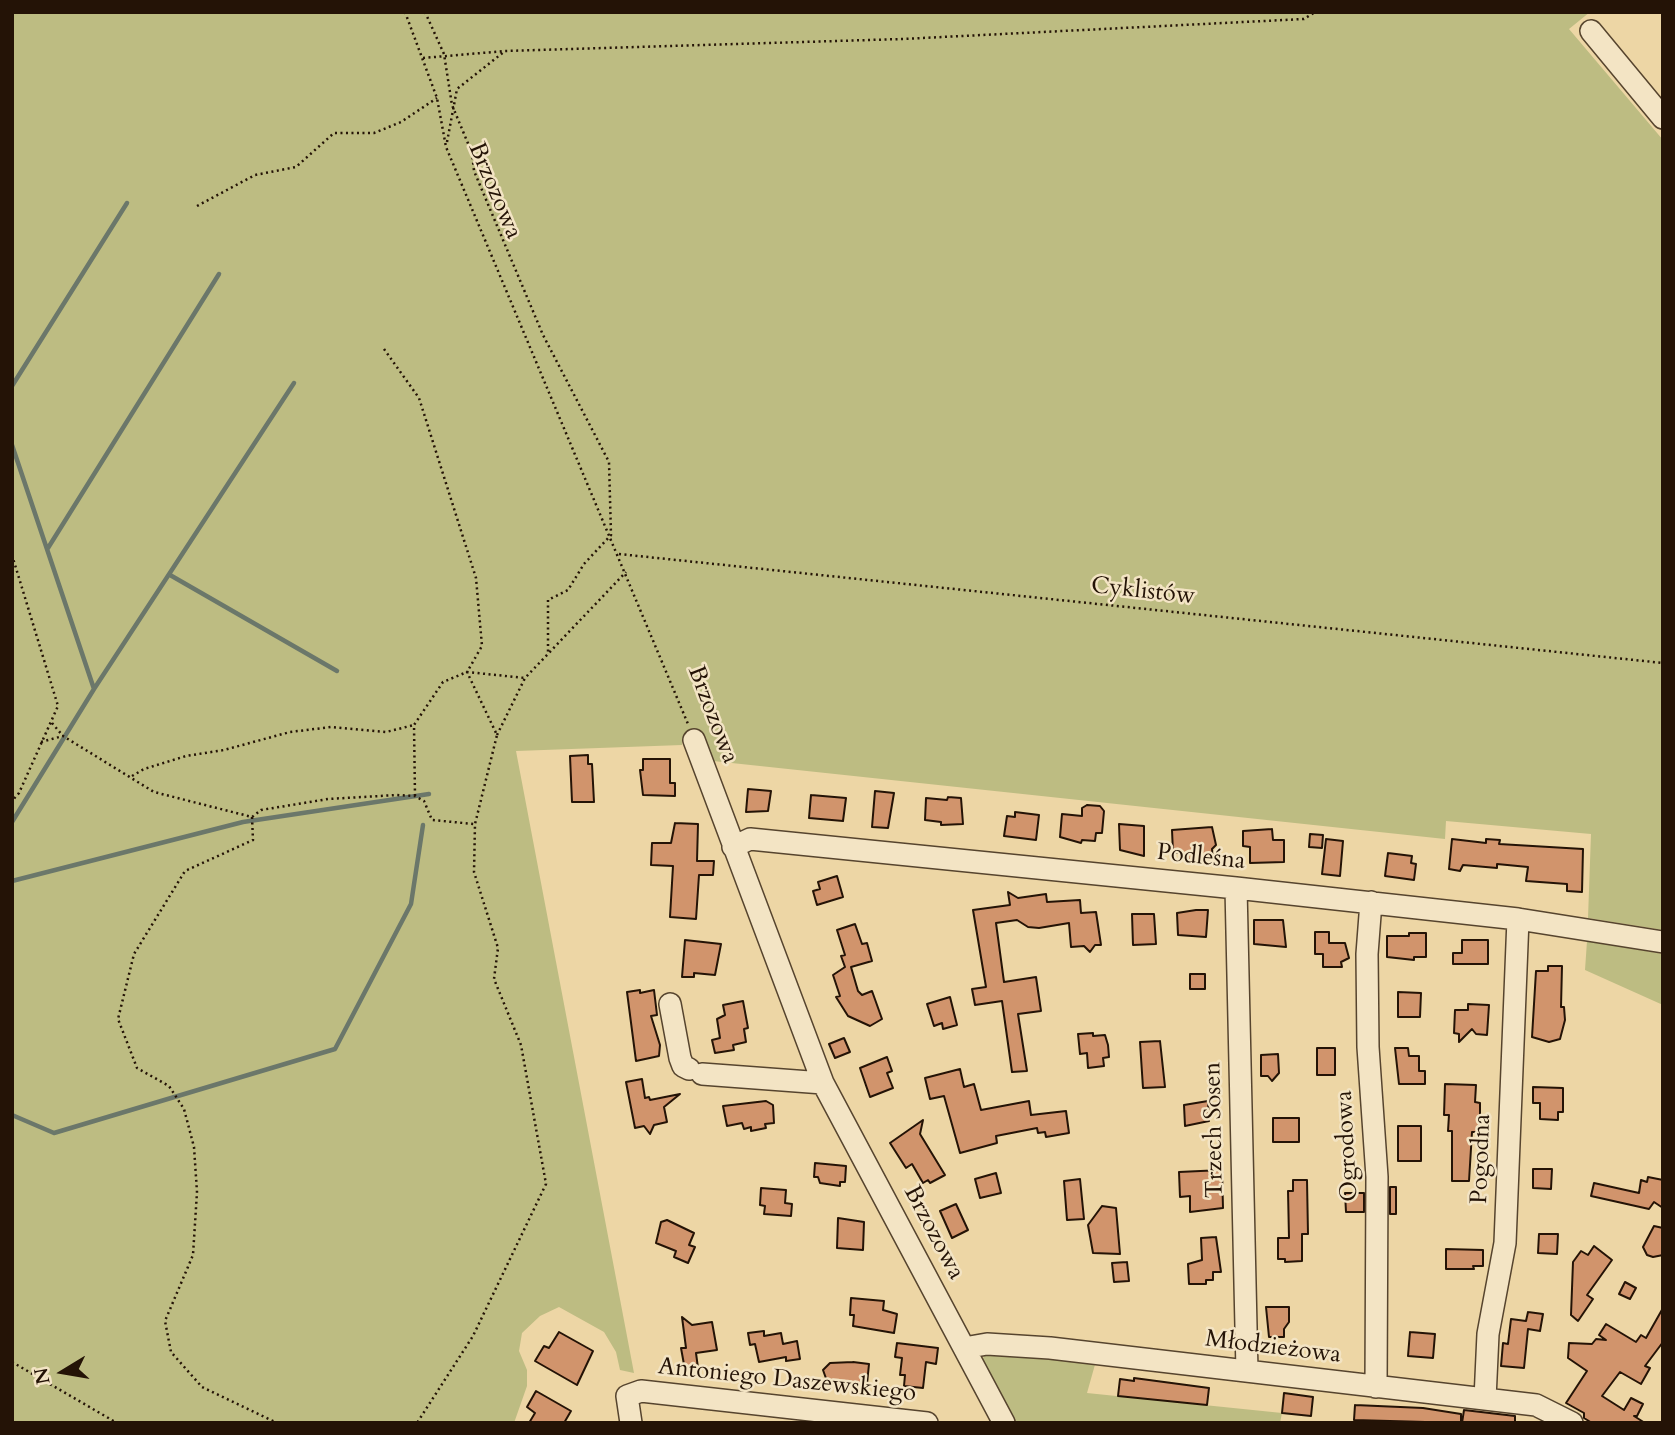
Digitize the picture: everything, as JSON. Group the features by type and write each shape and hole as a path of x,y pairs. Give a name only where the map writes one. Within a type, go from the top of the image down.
{"street":[{"path":"1591,32 1663,118"},
{"name":"Brzozowa","path":"694,740 823,1083 1004,1423"},
{"name":"Podleśna","path":"733,847 750,839 1236,888 1518,919 1663,942"},
{"name":"Trzech Sosen","path":"1236,888 1247,1371"},
{"name":"Ogrodowa","path":"1371,902 1367,954 1368,1047 1377,1177 1376,1387"},
{"name":"Pogodna","path":"1485,1399 1488,1334 1506,1231 1518,919"},
{"path":"670,1004 683,1066 695,1071 823,1083"},
{"name":"Młodzieżowa","path":"964,1348 987,1344 1050,1348 1485,1399 1547,1408 1572,1423"},
{"name":"Antoniego Daszewskiego","path":"631,1423 627,1396 641,1391 927,1423"}],"path":[{"name":"Brzozowa","path":"405,12 437,98 446,147 619,554 694,740"},
{"path":"425,12 444,54 452,104 472,153 474,171 543,335 609,462 611,535 584,564 568,590 548,600 548,654"},
{"path":"423,58 444,54 506,51 902,39 1304,19 1315,12"},
{"path":"446,147 452,104 457,89 506,51"},
{"path":"197,206 255,175 296,167 334,132 374,133 401,122 437,98"},
{"path":"384,349 419,398 476,579 482,646 467,673"},
{"name":"Cyklistów","path":"619,554 1663,663"},
{"path":"12,555 58,706 19,793 12,801"},
{"path":"417,1423 472,1336 546,1184 521,1045 494,979 498,948 474,872 474,824 497,735 525,678 626,572"},
{"path":"467,673 497,735"},
{"path":"415,796 414,725 443,682 467,673 525,678"},
{"path":"51,721 63,737 154,792 252,817"},
{"path":"131,777 144,769 186,756 224,750 290,732 331,727 386,732 414,725"},
{"path":"41,742 63,737"},
{"path":"252,817 261,810 378,794 415,796 424,801 432,820 474,824"},
{"path":"252,817 253,839 185,871 134,954 118,1019 137,1068 169,1086 184,1109 194,1147 197,1192 193,1255 165,1321 170,1352 202,1387 277,1423"},
{"path":"12,1362 117,1423"}],"shaded area":[{"path":"12,12 1590,12 1569,29 1663,140 1663,930 1588,918 1591,834 1446,821 1445,839 713,761 702,734 682,741 682,745 516,751 634,1373 620,1370 616,1352 604,1332 559,1307 540,1316 522,1333 519,1351 527,1370 527,1386 514,1423 12,1423"},
{"path":"1587,941 1663,954 1663,1005 1585,970"},
{"path":"986,1351 1096,1361 1087,1393 1282,1413 1280,1423 1017,1423 982,1361"}],"building":[{"path":"588,755 588,764 592,764 594,802 572,802 570,756"},
{"path":"643,759 670,759 670,783 675,783 675,796 643,795 640,770 643,770"},
{"path":"748,789 771,791 768,811 746,812"},
{"path":"875,791 894,793 888,828 872,827"},
{"path":"811,795 846,798 843,821 809,818"},
{"path":"948,797 961,798 963,824 941,825 941,822 925,820 926,798 947,800"},
{"path":"1087,805 1100,806 1104,811 1102,833 1096,833 1095,841 1082,840 1081,843 1060,837 1062,814 1082,816 1082,808"},
{"path":"1015,812 1039,815 1036,840 1004,836 1007,816 1015,817"},
{"path":"675,823 698,824 697,861 714,861 713,875 699,875 696,919 670,917 673,866 651,865 652,843 671,843"},
{"path":"1119,824 1144,826 1144,856 1120,850"},
{"path":"1212,827 1216,845 1212,849 1213,859 1181,860 1180,853 1173,853 1172,830"},
{"path":"1272,829 1273,840 1284,840 1284,862 1250,863 1250,847 1243,846 1243,831"},
{"path":"1310,834 1323,835 1322,848 1309,847"},
{"path":"1326,839 1343,841 1340,876 1322,874"},
{"path":"1452,839 1486,843 1486,839 1500,840 1499,844 1583,849 1582,892 1567,891 1567,884 1526,881 1528,867 1497,864 1497,868 1463,865 1460,871 1449,869"},
{"path":"1388,853 1412,856 1411,863 1416,864 1414,880 1385,876"},
{"path":"837,876 843,897 817,905 813,891 820,889 818,882"},
{"path":"1008,892 1018,898 1046,894 1047,902 1080,900 1081,913 1096,912 1101,945 1095,945 1090,952 1084,946 1071,947 1069,923 1039,928 1028,927 1017,920 996,923 1004,982 1036,977 1041,1011 1018,1014 1027,1071 1012,1072 1002,1001 975,1005 972,989 986,987 973,910 1010,905"},
{"path":"1208,910 1206,937 1178,935 1177,913"},
{"path":"1132,914 1154,914 1156,944 1133,945"},
{"path":"1254,920 1283,920 1286,947 1254,944"},
{"path":"855,924 862,944 867,943 872,961 851,967 858,991 862,995 872,991 882,1019 870,1026 848,1016 836,997 840,996 833,975 845,967 841,956 845,955 837,930"},
{"path":"1315,932 1329,932 1329,943 1345,943 1349,958 1341,962 1342,967 1323,967 1323,954 1315,954"},
{"path":"1409,933 1426,933 1426,957 1414,957 1414,960 1387,957 1387,936 1409,936"},
{"path":"685,940 721,944 715,975 694,973 694,977 682,977"},
{"path":"1462,940 1488,940 1488,964 1453,964 1453,953 1462,953"},
{"path":"1548,966 1562,966 1561,1007 1564,1007 1565,1020 1560,1039 1549,1042 1532,1037 1536,971 1548,971"},
{"path":"1190,974 1205,974 1205,989 1190,989"},
{"path":"640,990 640,993 654,990 657,1015 651,1016 660,1045 659,1056 636,1061 627,992"},
{"path":"1398,992 1421,993 1420,1017 1398,1017"},
{"path":"950,997 957,1025 943,1029 942,1023 934,1026 927,1004"},
{"path":"743,1001 748,1028 744,1029 746,1042 733,1045 734,1050 715,1053 712,1040 720,1038 717,1019 725,1015 723,1005"},
{"path":"1468,1004 1489,1005 1487,1035 1476,1034 1472,1029 1459,1042 1459,1034 1454,1033 1455,1010 1468,1010"},
{"path":"1093,1033 1093,1036 1105,1035 1109,1057 1103,1058 1104,1066 1088,1068 1087,1053 1080,1054 1078,1034"},
{"path":"844,1038 850,1052 835,1058 829,1044"},
{"path":"1160,1041 1165,1087 1143,1088 1140,1042"},
{"path":"1317,1048 1335,1048 1335,1075 1317,1075"},
{"path":"1395,1048 1408,1048 1409,1056 1419,1056 1419,1071 1425,1071 1425,1084 1399,1084"},
{"path":"1278,1054 1279,1073 1272,1081 1268,1076 1261,1076 1261,1055"},
{"path":"887,1057 892,1071 887,1073 893,1088 870,1097 860,1068"},
{"path":"960,1069 964,1087 974,1084 981,1110 1029,1101 1031,1115 1066,1111 1069,1133 1046,1137 1045,1132 1038,1133 1037,1128 996,1136 997,1143 960,1153 944,1096 930,1099 925,1078"},
{"path":"642,1079 645,1098 649,1097 650,1100 680,1094 664,1107 667,1122 654,1125 650,1134 644,1126 635,1128 626,1082"},
{"path":"1445,1084 1476,1085 1475,1102 1480,1103 1480,1132 1472,1132 1469,1181 1452,1181 1452,1131 1448,1131 1449,1115 1444,1115"},
{"path":"1533,1087 1563,1088 1563,1112 1558,1112 1558,1120 1540,1119 1540,1103 1533,1103"},
{"path":"766,1101 773,1105 774,1123 751,1131 751,1127 744,1129 742,1123 727,1126 723,1106"},
{"path":"1208,1101 1209,1121 1185,1126 1184,1105"},
{"path":"1273,1118 1299,1118 1299,1142 1273,1142"},
{"path":"923,1120 920,1134 945,1175 930,1183 928,1180 923,1183 912,1164 906,1168 890,1143"},
{"path":"1398,1126 1421,1126 1421,1161 1398,1161"},
{"path":"815,1163 846,1166 845,1182 840,1182 840,1186 820,1183 818,1177 814,1177"},
{"path":"1533,1169 1552,1169 1551,1189 1533,1188"},
{"path":"1222,1170 1223,1208 1190,1212 1190,1196 1180,1197 1179,1172"},
{"path":"996,1173 1001,1193 980,1198 975,1179"},
{"path":"1648,1177 1663,1180 1663,1208 1654,1202 1649,1209 1591,1196 1594,1183 1639,1193 1641,1180 1647,1182"},
{"path":"1080,1179 1084,1219 1067,1220 1064,1181"},
{"path":"1293,1180 1307,1180 1308,1234 1302,1234 1302,1261 1285,1262 1285,1259 1278,1259 1278,1238 1289,1238 1288,1191 1293,1191"},
{"path":"1390,1187 1396,1187 1396,1214 1390,1214"},
{"path":"761,1188 786,1190 785,1203 792,1204 791,1216 764,1214 765,1206 760,1205"},
{"path":"1345,1193 1364,1193 1364,1212 1346,1212"},
{"path":"956,1204 968,1230 952,1238 940,1211"},
{"path":"1102,1206 1116,1208 1120,1254 1093,1253 1088,1225"},
{"path":"838,1218 864,1222 863,1250 837,1248"},
{"path":"667,1220 694,1233 689,1245 695,1247 688,1263 674,1257 676,1251 656,1243 661,1222"},
{"path":"1654,1226 1663,1228 1663,1255 1653,1257 1647,1255 1643,1247"},
{"path":"1539,1234 1558,1234 1557,1254 1538,1253"},
{"path":"1216,1237 1221,1272 1213,1272 1213,1280 1206,1280 1206,1284 1189,1284 1188,1264 1202,1260 1201,1238"},
{"path":"1594,1246 1612,1260 1587,1295 1593,1299 1578,1321 1571,1315 1573,1262 1581,1251 1588,1255"},
{"path":"1446,1249 1483,1250 1483,1266 1473,1266 1474,1269 1446,1269"},
{"path":"1127,1262 1129,1281 1114,1282 1112,1263"},
{"path":"1625,1282 1636,1288 1630,1299 1619,1294"},
{"path":"851,1298 884,1301 883,1310 897,1314 894,1333 853,1326 854,1315 850,1315"},
{"path":"1266,1307 1289,1307 1289,1322 1284,1329 1284,1337 1269,1337"},
{"path":"1663,1308 1663,1342 1645,1366 1650,1368 1641,1384 1620,1372 1602,1396 1624,1410 1631,1398 1643,1404 1637,1416 1634,1416 1645,1423 1592,1423 1584,1418 1584,1413 1566,1403 1587,1371 1568,1358 1569,1343 1592,1344 1596,1339 1606,1340 1599,1335 1606,1324 1636,1342 1641,1335 1646,1338"},
{"path":"1528,1312 1543,1314 1540,1331 1528,1329 1524,1368 1501,1366 1503,1343 1508,1344 1511,1319 1526,1321"},
{"path":"682,1317 692,1325 712,1322 717,1350 696,1353 698,1368 685,1370 681,1348 686,1348"},
{"path":"764,1331 764,1336 781,1333 783,1344 797,1341 800,1359 786,1361 786,1357 759,1362 755,1344 750,1345 748,1333"},
{"path":"559,1332 593,1351 577,1385 535,1361 544,1346 549,1348"},
{"path":"1410,1332 1435,1334 1433,1358 1408,1356"},
{"path":"897,1343 938,1348 936,1364 926,1362 923,1388 904,1386 905,1375 900,1375 902,1358 895,1357"},
{"path":"830,1363 869,1364 867,1384 828,1384 823,1370"},
{"path":"1134,1378 1209,1388 1207,1405 1118,1396 1120,1379 1134,1381"},
{"path":"536,1391 571,1411 564,1423 529,1423 535,1413 527,1407"},
{"path":"1284,1393 1313,1397 1311,1416 1282,1413"},
{"path":"1355,1405 1423,1408 1461,1414 1461,1423 1354,1420"},
{"path":"1464,1410 1515,1416 1515,1423 1462,1423"}],"waterway":[{"path":"12,386 127,203"},
{"path":"48,548 219,274"},
{"path":"94,689 294,383"},
{"path":"12,445 94,689 12,822"},
{"path":"170,575 337,671"},
{"path":"12,881 243,822 429,794"},
{"path":"12,1115 54,1133 335,1049 411,904 423,825"}]}
